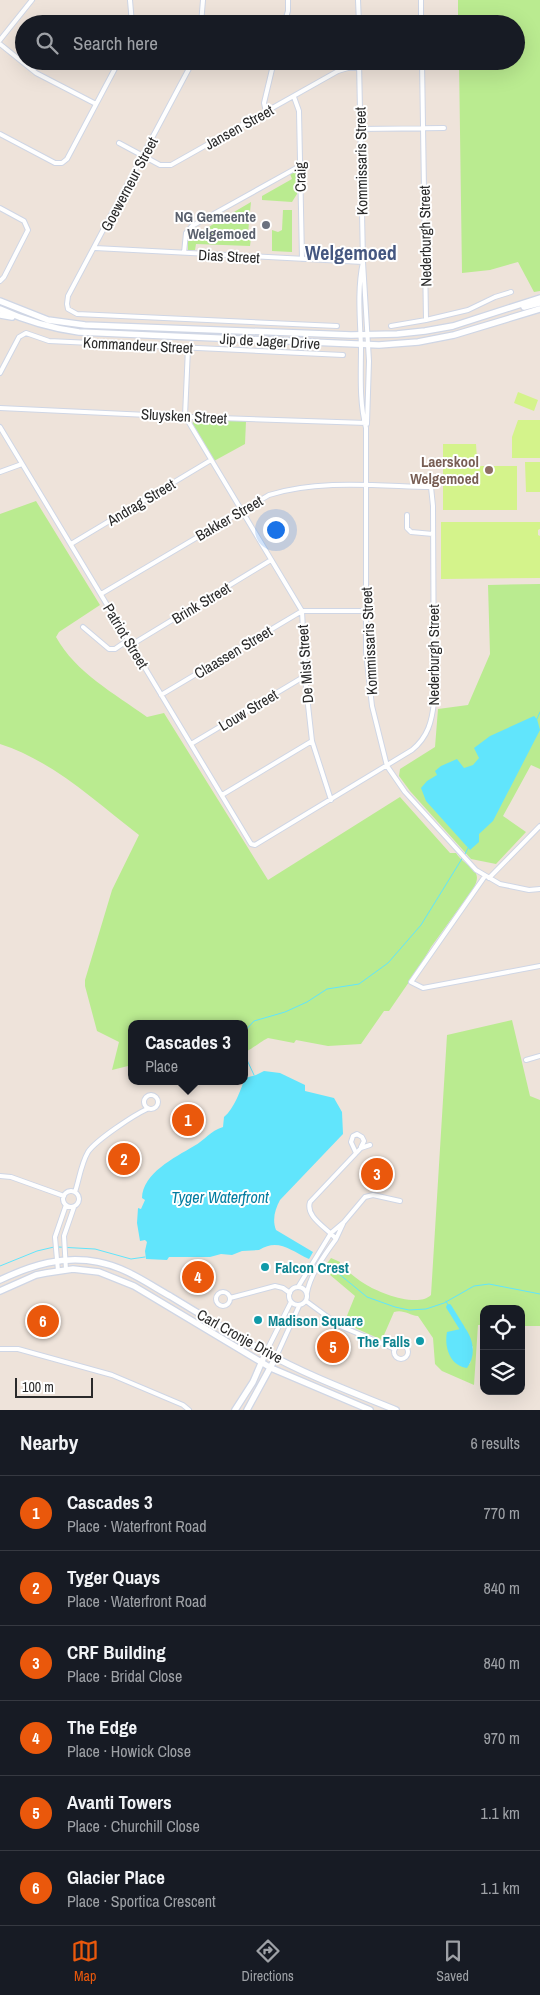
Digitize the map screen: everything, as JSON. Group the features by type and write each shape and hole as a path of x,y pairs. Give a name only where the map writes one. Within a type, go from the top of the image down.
{"main road":[{"path":"484,317 540,298"},
{"name":"Jip de Jager Drive","path":"0,301 48,320 85,325 360,335 425,331 484,317"},
{"path":"484,317 501,315 540,303"},
{"name":"Jip de Jager Drive","path":"0,309 24,320 79,332 368,346 418,342 454,335 540,309"},
{"path":"0,315 24,320"},
{"name":"Carl Cronje Drive","path":"0,1280 34,1265 57,1260 98,1262 130,1273 276,1357 396,1410"},
{"name":"Carl Cronje Drive","path":"0,1291 36,1275 66,1270 99,1272 121,1279 261,1363 370,1410"},
{"path":"234,1410 253,1382 266,1352"},
{"path":"247,1410 276,1357"}],"street":[{"path":"20,15 32,0"},
{"path":"130,0 131,15"},
{"path":"202,15 203,0"},
{"path":"287,15 288,0"},
{"path":"358,0 359,15"},
{"path":"421,0 421,15"},
{"path":"0,40 15,21"},
{"path":"0,44 15,56"},
{"path":"32,70 96,104"},
{"path":"0,134 55,163 62,163 67,158 114,70"},
{"name":"Goewerneur Street","path":"67,306 68,296 188,70"},
{"path":"266,112 264,103 272,70"},
{"name":"Jansen Street","path":"119,143 160,165 172,165 341,70"},
{"name":"Kommissaris Street","path":"360,70 363,262 368,335 366,652 372,706 387,766 396,782 464,858 476,870 487,877 514,888 540,889"},
{"name":"Nederburgh Street","path":"422,70 426,320"},
{"name":"Craig","path":"294,96 300,111 302,259"},
{"path":"360,129 444,128"},
{"path":"184,253 186,233 192,226 300,166"},
{"path":"0,208 24,221 28,230 4,278 0,281"},
{"name":"Dias Street","path":"95,248 363,262"},
{"name":"Kommissaris Street","path":"363,262 360,275 360,335 362,409 366,425"},
{"path":"391,326 468,310 495,297 511,292"},
{"name":"Kommandeur Street","path":"67,306 70,311 77,314 337,326"},
{"name":"Kommandeur Street","path":"0,372 19,337 24,333 49,341 343,355"},
{"path":"185,416 188,348"},
{"name":"Sluysken Street","path":"0,408 366,425"},
{"name":"De Mist Street","path":"185,416 302,611 305,676 312,741 331,800"},
{"name":"Patriot Street","path":"0,427 251,844"},
{"name":"Andrag Street","path":"71,544 211,460"},
{"path":"0,472 22,464"},
{"name":"Bakker Street","path":"101,594 269,495 288,490 323,486 431,486"},
{"name":"Nederburgh Street","path":"251,844 255,845 418,746 429,729 434,702 431,486"},
{"path":"407,515 407,528 411,532 433,534"},
{"name":"Brink Street","path":"131,645 271,560"},
{"path":"302,611 366,611"},
{"name":"Claassen Street","path":"161,695 302,611"},
{"path":"83,627 109,649 115,649 128,640"},
{"name":"Louw Street","path":"191,744 305,676"},
{"path":"222,795 312,741"},
{"path":"540,826 487,877 412,982 421,988 540,966"},
{"path":"526,1060 540,1056"},
{"path":"74,1192 89,1151 135,1114 147,1108 152,1109 156,1107 158,1102 156,1097 148,1095 144,1098 143,1104 135,1114"},
{"path":"143,1104 147,1108"},
{"path":"336,1239 311,1215 309,1205 311,1200 361,1148 364,1141 359,1135 355,1135 351,1142 356,1153"},
{"path":"361,1148 370,1145"},
{"path":"0,1176 11,1177 64,1196"},
{"path":"64,1196 74,1192"},
{"path":"66,1270 63,1243 74,1207 79,1200 74,1192"},
{"path":"290,1293 298,1287 318,1251 331,1233 344,1222 363,1198 369,1195 400,1201"},
{"path":"64,1196 63,1200 66,1205 74,1207"},
{"path":"58,1271 55,1241 66,1205"},
{"path":"276,1357 299,1306 306,1301 308,1287 317,1269 336,1239 344,1222"},
{"path":"230,1298 275,1286 283,1288 290,1293 291,1302 266,1352"},
{"path":"298,1287 307,1293"},
{"path":"306,1301 340,1326 394,1349"},
{"path":"291,1302 299,1306"},
{"path":"0,1349 18,1350 112,1375 183,1405 189,1410"}],"green space":[{"path":"458,0 540,0 540,291 534,292 518,262 490,270 462,273 459,70 525,70 525,15 458,15"},
{"path":"294,172 297,174 297,194 292,202 262,200 262,196 292,179 290,174"},
{"path":"251,202 248,233 251,238 250,246 196,244 195,250 188,250 189,237 194,229 197,227 200,232"},
{"path":"283,210 292,210 292,252 272,251 272,230 278,232 282,230"},
{"path":"518,392 538,400 534,411 514,403"},
{"path":"197,419 246,421 245,444 214,461 193,426 193,421"},
{"path":"518,420 540,420 540,458 512,458 512,437"},
{"path":"443,444 476,444 477,459 443,459"},
{"path":"525,462 540,462 540,492 526,492"},
{"path":"443,466 517,466 517,510 443,510"},
{"path":"36,501 100,605 59,632 56,637 74,661 109,691 147,717 164,713 268,880 400,797 450,853 456,853 476,873 477,877 473,889 431,947 389,1011 384,1011 361,1044 328,1046 296,1040 294,1043 268,1038 248,1050 248,1020 128,1020 128,1066 112,1070 119,1042 97,1031 85,980 112,890 139,835 56,771 19,751 0,744 0,514"},
{"path":"441,522 540,522 538,535 540,536 540,578 441,579"},
{"path":"540,584 540,769 531,765 503,816 526,832 496,864 471,859 410,791 399,776 400,769 435,747 438,709 468,705 490,654 488,585"},
{"path":"512,1020 530,1096 540,1100 540,1326 525,1326 525,1305 480,1305 474,1385 442,1371 435,1364 433,1338 418,1316 394,1312 384,1335 386,1336 382,1340 344,1323 355,1296 323,1269 331,1258 340,1262 352,1275 371,1288 389,1295 408,1300 417,1300 425,1299 431,1295 447,1035","holes":["473,1346 470,1364 460,1365 455,1362"]}],"water":[{"path":"534,716 537,719 540,730 493,821 479,834 479,842 470,850 426,801 421,788 427,781 437,775 435,771 441,766 457,759 464,768 473,765 479,758 474,748 490,736"},
{"name":"Tyger Waterfront","path":"264,1071 280,1073 305,1085 305,1091 334,1098 342,1112 343,1134 280,1200 275,1215 276,1230 313,1252 309,1259 290,1249 272,1245 259,1250 242,1251 232,1255 169,1257 167,1260 146,1259 147,1242 145,1240 140,1241 137,1223 138,1208 141,1209 145,1200 142,1198 148,1181 169,1161 223,1127 224,1117 234,1104 242,1085 248,1085 248,1077"},
{"path":"465,1328 473,1348 472,1358 467,1368 456,1364 452,1360 446,1344 447,1332"}],"waterway":[{"path":"537,719 540,712"},
{"path":"465,854 468,848"},
{"path":"248,1028 254,1021 285,1012 307,1002 327,989 359,984 388,963 421,925 463,857"},
{"path":"248,1062 254,1075"},
{"path":"0,1266 37,1251 54,1247"},
{"path":"58,1247 95,1249 131,1259 145,1257"},
{"path":"317,1259 333,1269 367,1297 409,1310 426,1309 444,1303 474,1286 489,1284 540,1294"},
{"path":"446,1301 449,1307"},
{"path":"449,1307 462,1328"}],"place":[{"name":"NG Gemeente Welgemoed","path":"266,225"},
{"name":"Laerskool Welgemoed","path":"489,470"},
{"name":"Cascades 3","path":"188,1120"},
{"name":"Tyger Quays","path":"124,1159"},
{"name":"CRF Building","path":"377,1174"},
{"name":"Falcon Crest","path":"265,1267"},
{"name":"The Edge","path":"198,1277"},
{"name":"Madison Square","path":"258,1320"},
{"name":"Glacier Place","path":"43,1321"},
{"name":"The Falls","path":"420,1341"},
{"name":"Avanti Towers","path":"333,1347"}],"district":[{"name":"Welgemoed","path":"351,252"}]}
